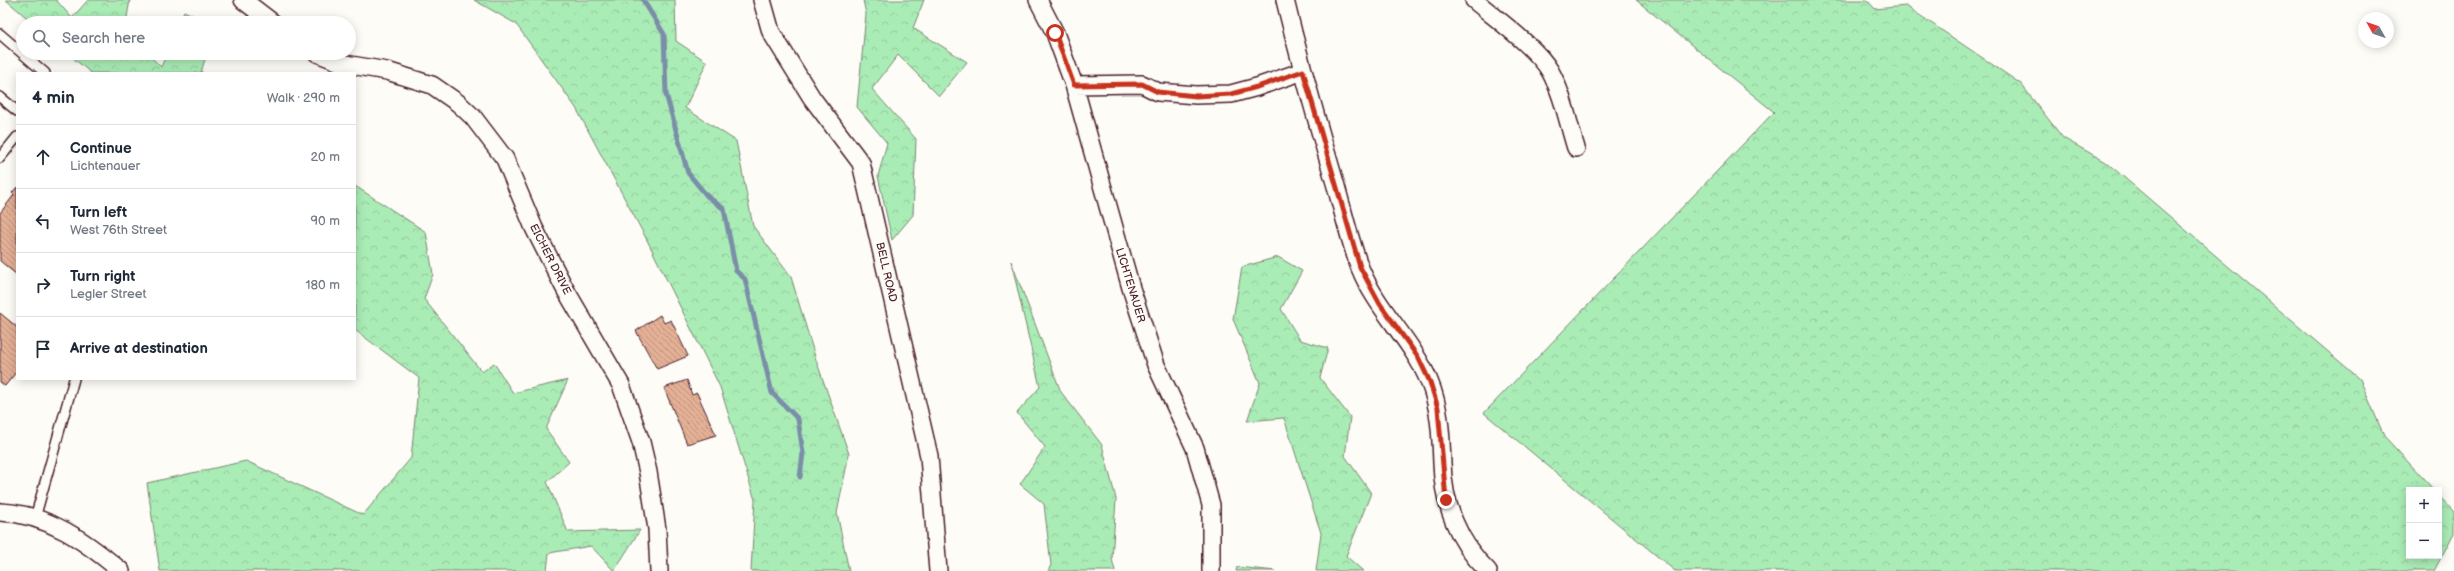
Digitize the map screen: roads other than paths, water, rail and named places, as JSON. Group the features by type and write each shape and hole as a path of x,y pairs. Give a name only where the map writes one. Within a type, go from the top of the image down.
{"street":[{"path":"243,0 264,16"},
{"name":"BELL ROAD","path":"762,0 771,32 812,98 861,163 929,456 938,571"},
{"name":"LICHTENAUER","path":"1038,0 1055,33 1074,85 1130,288 1156,365 1195,448 1210,505 1211,571"},
{"path":"1285,0 1303,71 1360,267 1380,304 1418,357 1430,382 1438,408 1446,500 1451,516 1468,548 1488,571"},
{"path":"1474,0 1522,41 1549,69 1557,84 1576,148"},
{"name":"EICHER DRIVE","path":"335,60 345,64 388,71 432,85 458,103 472,117 505,159 534,228 558,275 621,385 641,442 648,472 657,529 659,571"},
{"path":"1074,85 1142,84 1158,92 1196,96 1231,94 1257,87 1303,71"},
{"path":"0,512 35,518 63,528 121,571"}],"lane":[{"path":"0,34 16,48"},
{"path":"30,60 44,72"},
{"path":"0,97 16,110"},
{"path":"0,158 16,138"},
{"path":"35,518 74,380"}],"waterway":[{"path":"643,0 664,34 666,94 688,173 707,196 724,209 736,271 745,279 772,393 798,419 803,453 800,477"}]}
